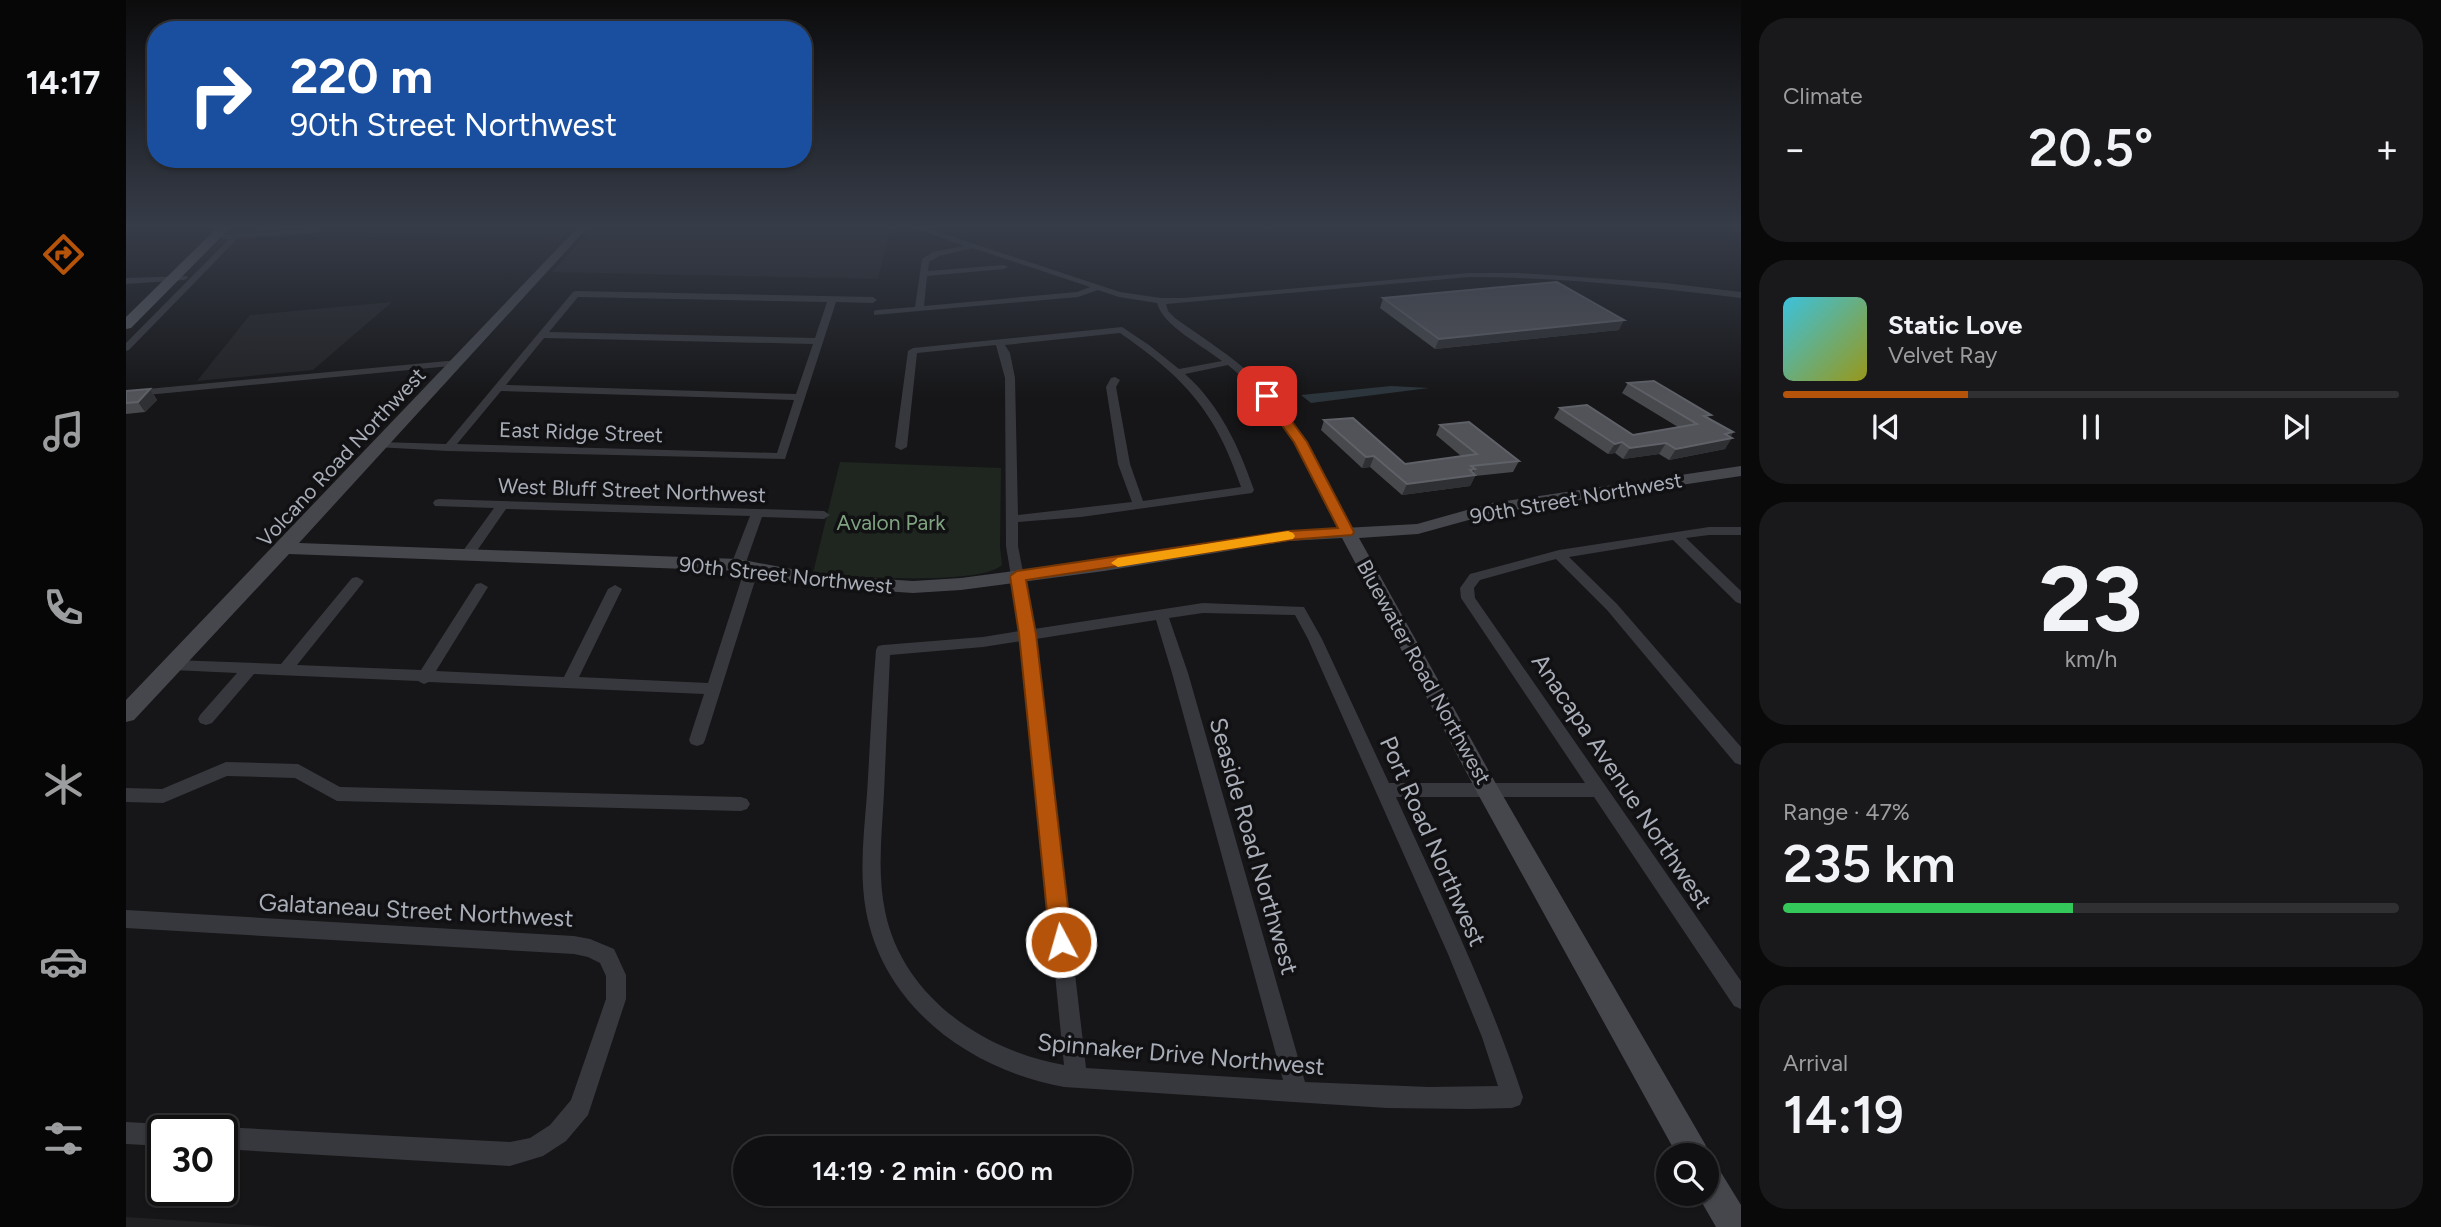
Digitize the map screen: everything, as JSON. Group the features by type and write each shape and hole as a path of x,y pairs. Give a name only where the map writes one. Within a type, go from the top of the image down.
{"main road":[{"path":"134,295 147,283"},
{"path":"126,325 168,283"}],"street":[{"path":"126,348 190,283"},
{"name":"Volcano Road Northwest","path":"129,708 284,548 531,283"},
{"path":"919,309 922,283"},
{"path":"1087,283 1119,294 1161,301 1379,283"},
{"path":"1640,283 1741,295"},
{"path":"877,313 1077,294 1098,287"},
{"path":"448,447 576,293 873,300"},
{"path":"496,388 801,397 832,300"},
{"name":"Bluewater Road Northwest","path":"1161,301 1164,312 1172,320 1231,362 1267,396 1289,424 1488,789 1687,1143"},
{"path":"901,447 914,351 1122,330 1196,390 1227,433 1248,490 1013,519"},
{"path":"541,335 818,341"},
{"path":"1000,343 1010,378 1012,546 1028,634 1076,1077"},
{"path":"1177,372 1231,362"},
{"path":"126,394 458,363"},
{"path":"1115,380 1111,387 1124,464 1139,505"},
{"name":"East Ridge Street","path":"380,445 782,457 801,397"},
{"name":"90th Street Northwest","path":"284,548 745,567 858,586 913,587 1017,576 1289,536 1418,529 1492,508 1741,471"},
{"name":"West Bluff Street Northwest","path":"439,503 824,515"},
{"path":"467,555 503,505"},
{"path":"698,740 757,513"},
{"path":"1559,554 1709,531 1741,531"},
{"path":"1676,536 1741,599"},
{"path":"1559,554 1612,607 1741,758"},
{"name":"Anacapa Avenue Northwest","path":"1559,554 1475,578 1466,588 1468,598 1741,999"},
{"path":"284,671 357,581"},
{"path":"424,678 481,587"},
{"path":"569,683 615,589"},
{"name":"Port Road Northwest","path":"1161,615 1203,608 1299,610 1493,1037 1511,1097"},
{"path":"1028,634 1161,615"},
{"name":"Seaside Road Northwest","path":"1161,615 1180,673 1297,1092"},
{"name":"Spinnaker Drive Northwest","path":"1028,634 956,645 883,650 871,872 879,927 891,957 920,1002 979,1048 1028,1069 1076,1077 1297,1092 1457,1099 1511,1097"},
{"path":"173,665 713,689"},
{"path":"206,719 248,670"},
{"path":"126,794 163,796 226,769 298,771 337,794 741,804"},
{"path":"1383,790 1598,790"},
{"name":"Galataneau Street Northwest","path":"126,919 590,948 607,956 616,975 616,999 580,1107 558,1133 535,1149 510,1154 238,1139"},
{"path":"126,1133 147,1134"},
{"path":"1719,1199 1735,1227"}],"shaded area":[{"path":"392,302 313,370 197,381 250,315"},
{"path":"1391,386 1429,388 1311,403 1301,395"},
{"path":"126,1217 278,1227 126,1227"}],"green space":[{"name":"Avalon Park","path":"840,462 1001,468 1002,565 989,572 941,578 882,578 813,573"}],"building":[{"path":"1559,283 1624,320 1439,339 1383,298"},
{"path":"1654,381 1711,415 1704,416 1733,432 1725,434 1732,438 1676,449 1666,443 1630,448 1622,442 1615,444 1560,408 1587,405 1633,435 1697,424 1628,383"},
{"path":"150,389 138,402 126,403 126,391"},
{"path":"1353,418 1405,464 1477,454 1440,425 1469,422 1519,461 1471,466 1475,469 1470,470 1475,475 1407,484 1374,456 1366,457 1324,420"}],"slow traffic":[{"path":"1118,563 1288,536"}],"route":[{"path":"1061,942 1028,634 1017,576 1289,536 1347,532 1300,442 1267,396"}]}
